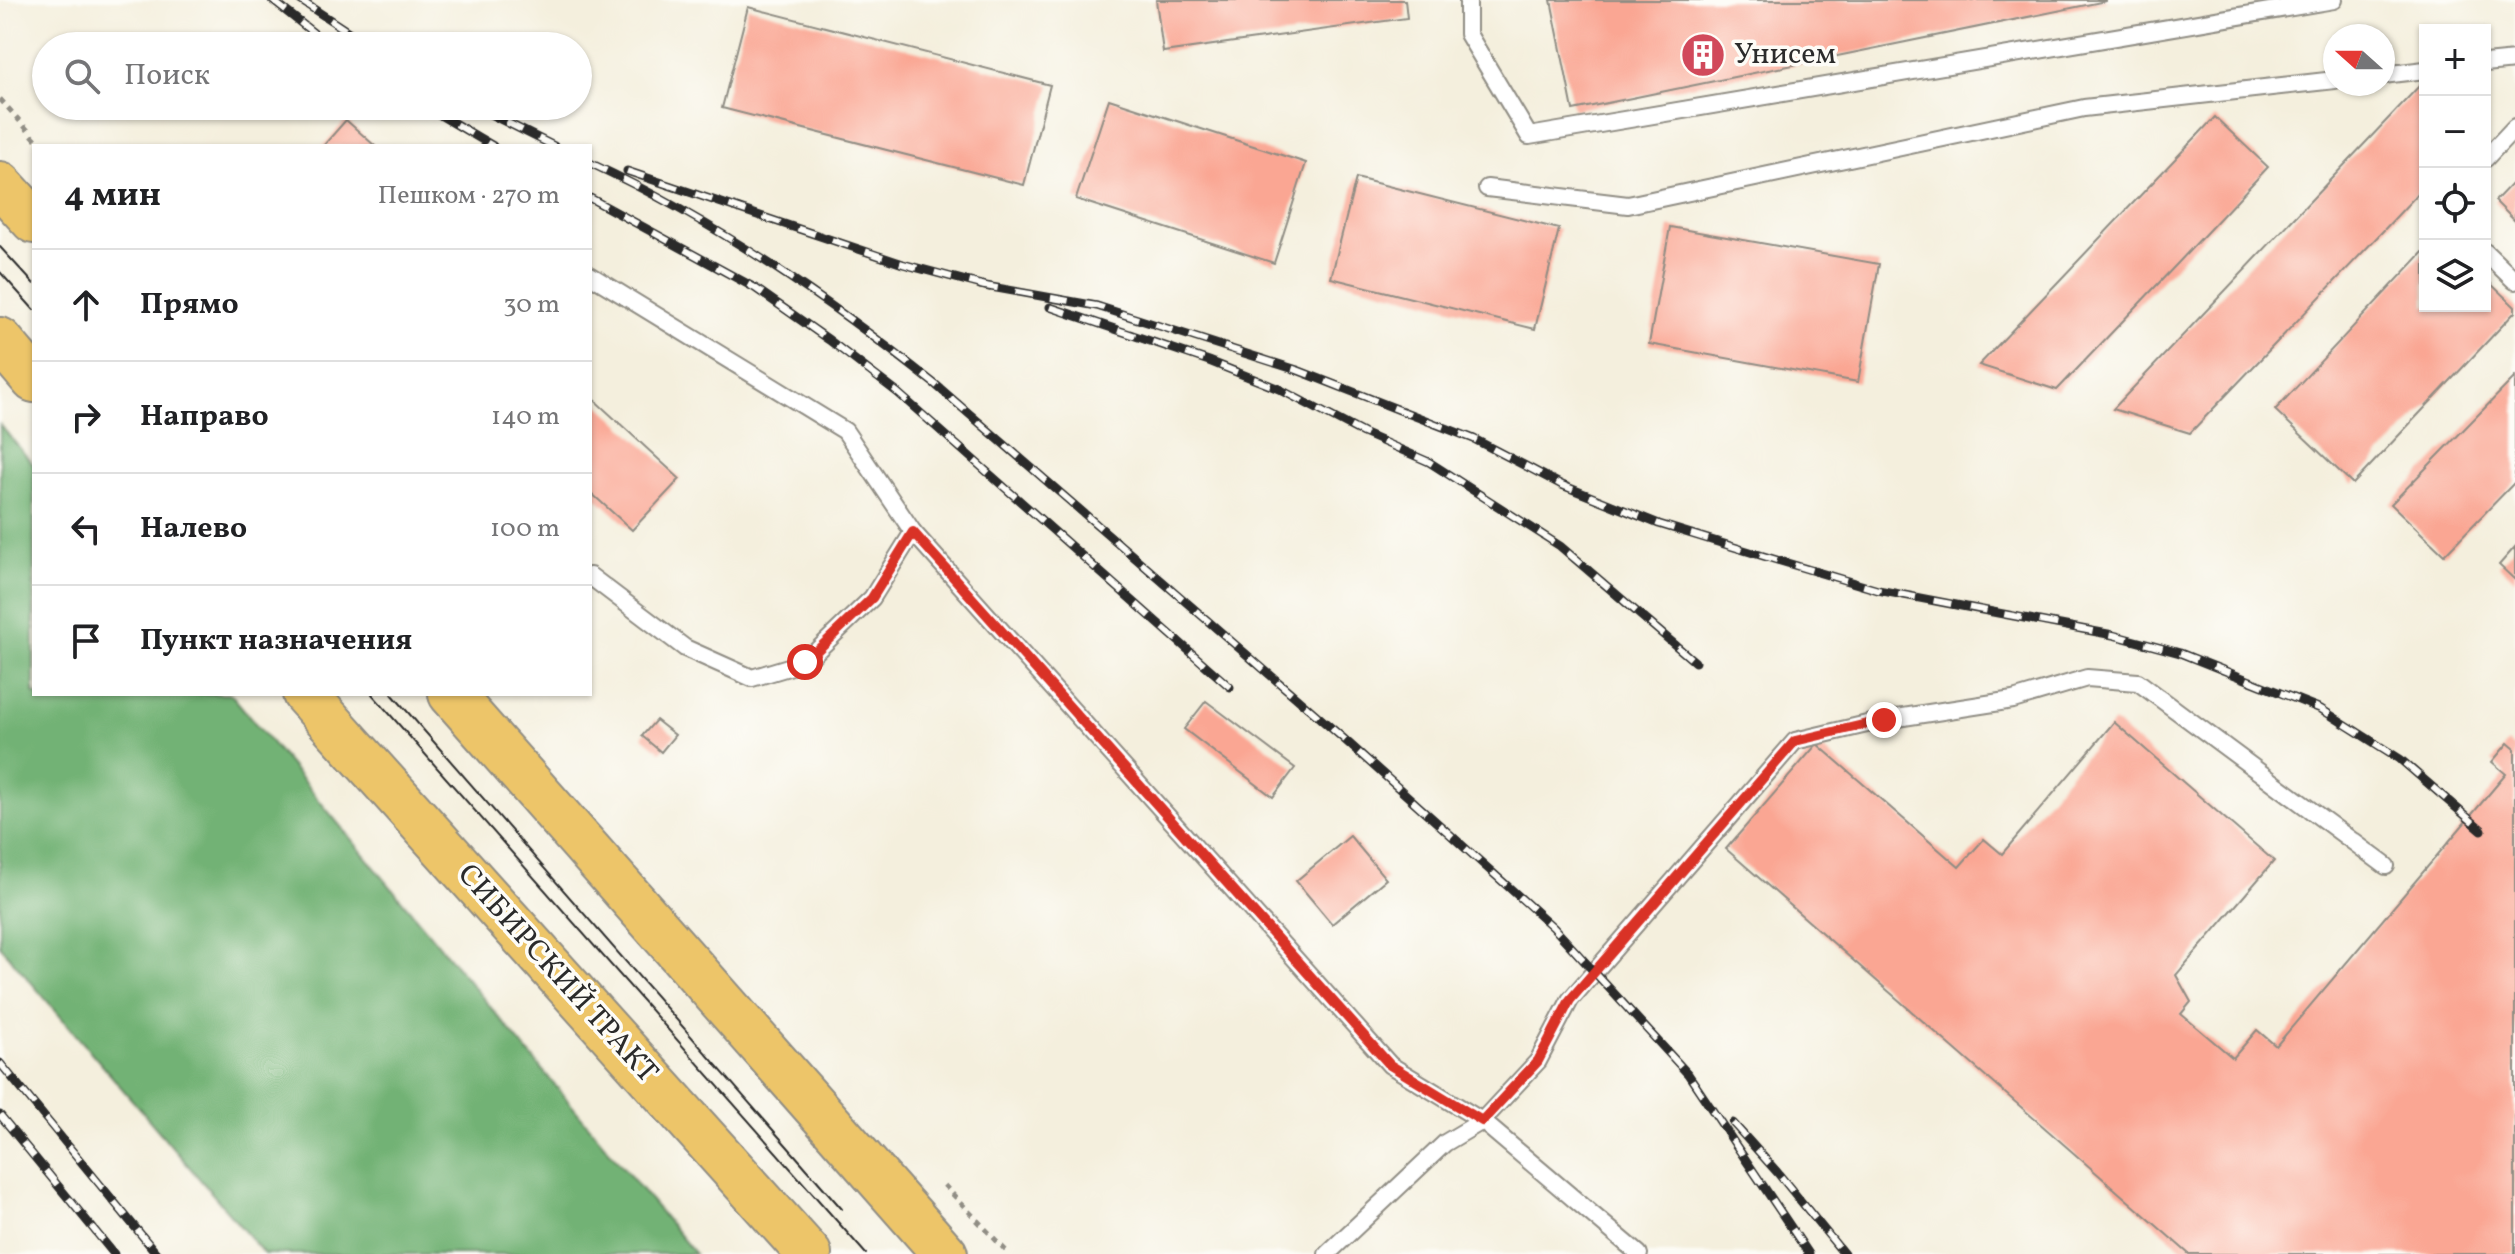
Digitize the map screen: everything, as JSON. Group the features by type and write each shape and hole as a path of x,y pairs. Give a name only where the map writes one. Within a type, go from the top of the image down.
{"main road":[{"path":"0,184 32,219"},
{"path":"0,340 32,378"},
{"name":"СИБИРСКИЙ ТРАКТ","path":"307,696 809,1254"},
{"path":"453,696 945,1254"}],"lane":[{"path":"1468,0 1468,34 1529,136 2334,0"},
{"path":"2491,62 2515,60"},
{"path":"2395,74 2419,71"},
{"path":"1487,188 1628,205 2084,108 2323,81"},
{"path":"2491,153 2515,127"},
{"path":"2491,258 2515,281"},
{"path":"592,276 845,431 913,532 1390,1065 1482,1121 1639,1254"},
{"path":"592,578 685,648 752,678 805,662 872,598 913,532"},
{"path":"1327,1254 1445,1143 1482,1121 1538,1061 1570,1000 1795,741 1884,720 2013,700 2087,678 2138,682 2386,866"}],"path":[{"path":"0,99 40,144"}],"green space":[{"path":"0,425 32,463 32,696 233,696 695,1254 264,1254 0,946"}],"building":[{"path":"1156,0 1405,0 1407,18 1163,52"},
{"name":"Унисем","path":"1551,0 2106,0 2106,1 1573,110"},
{"path":"748,7 1050,85 1024,185 722,108"},
{"path":"2419,86 2419,192 2382,232 2190,433 2113,409"},
{"path":"1109,99 1306,163 1274,263 1076,199"},
{"path":"2215,117 2268,167 2177,264 2057,390 1979,365"},
{"path":"346,120 373,144 325,144"},
{"path":"1356,178 1559,229 1535,329 1331,278"},
{"path":"2515,180 2515,221 2495,201"},
{"path":"1670,227 1879,264 1858,382 1649,344"},
{"path":"2419,256 2419,312 2491,312 2491,284 2515,307 2515,312 2353,484 2275,410"},
{"path":"2515,377 2515,482 2444,555 2391,504"},
{"path":"592,398 680,479 632,530 592,494"},
{"path":"2515,547 2515,580 2499,565"},
{"path":"1206,701 1295,768 1273,797 1184,729"},
{"path":"656,720 675,735 661,752 642,736"},
{"path":"2114,722 2274,861 2176,975 2191,1002 2181,1014 2233,1058 2257,1030 2276,1046 2506,774 2492,762 2508,743 2515,749 2515,1254 2189,1254 1726,849 1817,744 1959,867 1984,839 2002,854"},
{"path":"1350,836 1386,879 1332,924 1296,881"}],"tram line":[{"path":"0,247 32,282"},
{"path":"0,272 32,308"},
{"path":"374,696 866,1254"},
{"path":"394,696 842,1209"}],"railway":[{"path":"272,0 312,32"},
{"path":"300,0 349,32"},
{"path":"449,120 490,144"},
{"path":"502,120 550,144"},
{"path":"592,164 726,236 896,353 1344,739 1553,927 1688,1074 1809,1254"},
{"path":"627,171 903,264 989,287"},
{"path":"592,199 755,288 829,340 898,393 1230,687"},
{"path":"980,285 1097,306 1297,370 1474,439 1562,485 1659,524 1760,555 1878,590 2113,635 2180,653 2321,709 2400,759 2482,830"},
{"path":"1050,307 1209,361 1279,389 1363,433 1429,462 1560,546 1695,662"},
{"path":"0,1063 157,1254"},
{"path":"0,1115 114,1254"},
{"path":"1733,1123 1844,1254"}],"place":[{"name":"Унисем","path":"1703,55"}],"route":[{"path":"805,662 872,598 913,532 1390,1065 1482,1121 1538,1061 1570,1000 1795,741 1884,720"}]}
